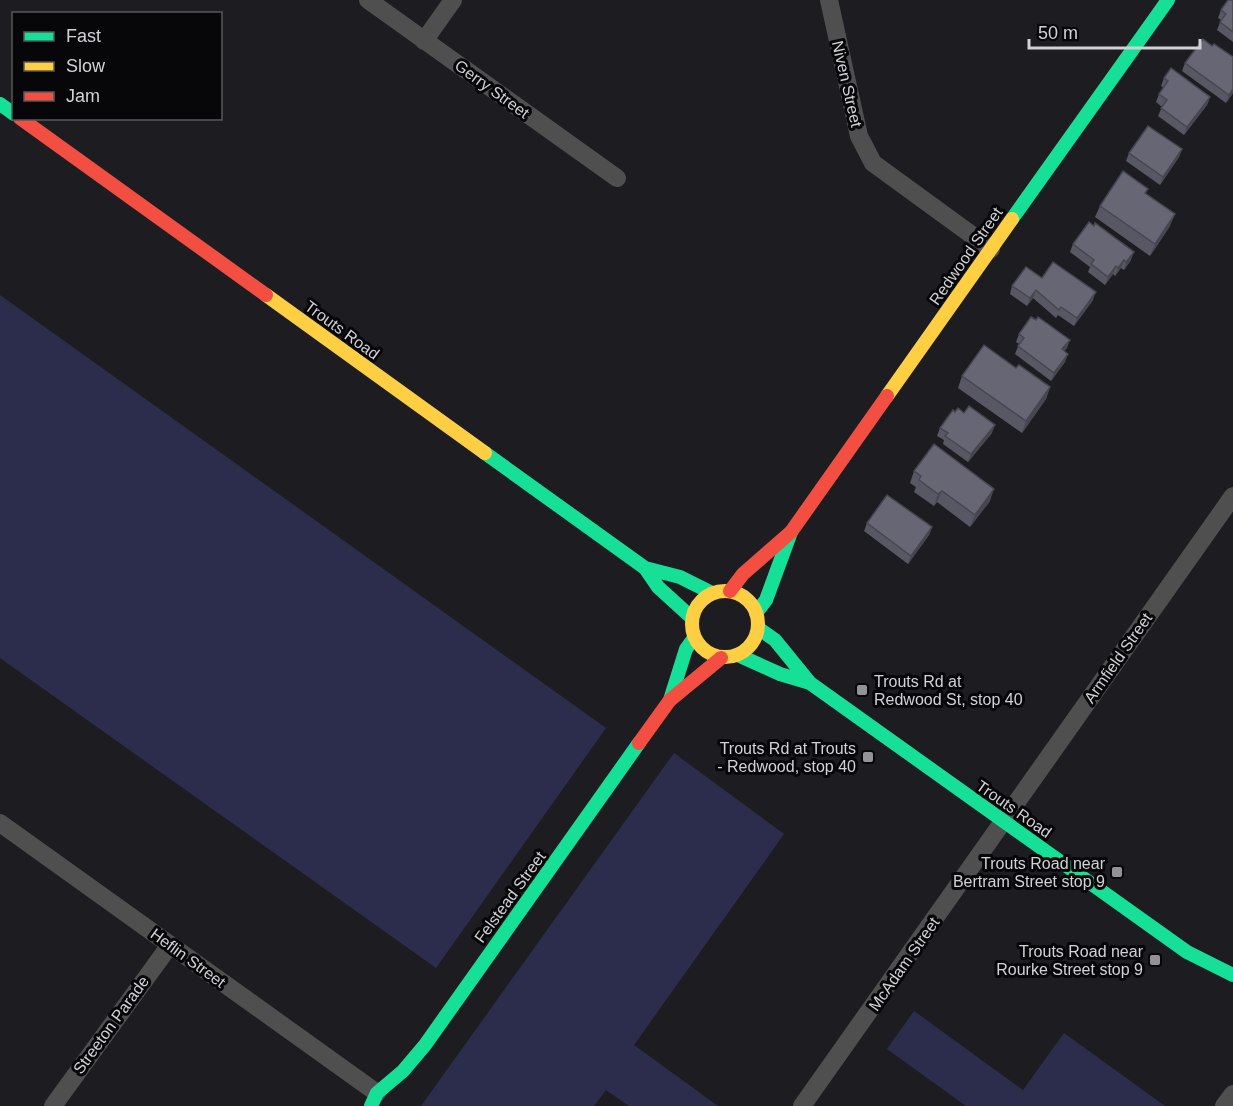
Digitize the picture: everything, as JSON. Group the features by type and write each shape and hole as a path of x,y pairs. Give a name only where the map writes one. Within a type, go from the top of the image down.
{"street":[{"name":"Gerry Street","path":"368,0 617,178"},
{"path":"424,41 453,0"},
{"name":"Niven Street","path":"829,0 859,136 873,163 991,249"},
{"name":"Redwood Street","path":"730,591 742,574 791,532 1168,0"},
{"name":"Trouts Road","path":"23,120 645,568 658,587 692,618"},
{"name":"Armfield Street","path":"1004,821 1233,496"},
{"name":"Redwood Street","path":"756,613 766,600 791,532"},
{"name":"Trouts Road","path":"645,568 668,572 698,584 712,593"},
{"path":"730,591 746,598 756,613 758,628 748,648 738,655 721,658 710,654 694,638 692,618 696,608 712,593 730,591"},
{"name":"Trouts Road","path":"758,628 775,640 810,683 1187,952 1233,975"},
{"name":"Felstead Street","path":"670,700 686,649 694,638"},
{"name":"Trouts Road","path":"738,655 780,674 810,683"},
{"name":"Felstead Street","path":"374,1100 425,1045 670,700 721,658"},
{"name":"McAdam Street","path":"802,1106 1004,821"},
{"name":"Heflin Street","path":"0,823 170,945 374,1100"},
{"name":"Streeton Parade","path":"53,1106 170,945"},
{"path":"1224,1106 1233,1094"}],"shaded area":[{"path":"0,295 606,728 436,968 0,658"},
{"path":"674,753 784,834 634,1045 718,1106 629,1106 606,1090 594,1106 421,1106"},
{"path":"914,1011 1023,1090 1064,1033 1165,1106 966,1106 887,1049"}],"building":[{"path":"1228,0 1233,0 1233,32 1220,22 1226,14 1221,10"},
{"path":"1203,39 1233,57 1233,89 1229,95 1185,63"},
{"path":"1171,68 1210,97 1187,127 1161,108 1167,100 1159,94 1168,81 1164,78"},
{"path":"1148,126 1182,149 1163,177 1129,153"},
{"path":"1123,171 1148,189 1145,193 1175,214 1155,244 1100,206"},
{"path":"1089,222 1094,226 1095,223 1134,252 1126,262 1124,260 1118,268 1116,266 1108,277 1091,264 1094,260 1073,244"},
{"path":"1053,262 1096,292 1077,318 1061,307 1059,310 1036,290 1030,298 1012,286 1026,267 1042,278"},
{"path":"1031,317 1036,320 1038,317 1070,340 1062,349 1068,354 1054,373 1018,346 1024,338 1019,334"},
{"path":"984,345 1016,368 1019,365 1050,387 1026,421 962,376"},
{"path":"969,406 995,425 971,454 945,436 948,433 940,428 953,410 955,412 958,408 964,413"},
{"path":"934,444 994,489 975,515 942,491 938,494 919,480 921,476 914,471"},
{"path":"887,495 932,527 911,556 867,523"}],"traffic: fast":[{"path":"1012,219 1168,0"},
{"path":"0,104 12,113"},
{"path":"485,453 645,568 658,587 692,618"},
{"path":"756,613 766,600 791,532"},
{"path":"645,568 680,577 712,593"},
{"path":"758,628 775,640 810,683 1187,952 1233,975"},
{"path":"670,700 686,649 694,638"},
{"path":"738,655 780,674 810,683"},
{"path":"371,1106 377,1093 403,1071 425,1045 639,743"}],"traffic: slow":[{"path":"887,396 1012,219"},
{"path":"266,295 485,453"},
{"path":"719,591 731,591 749,600 756,611 758,624 756,637 749,648 738,655 719,657 706,652 697,643 692,630 692,618 697,605 706,596 719,591"}],"traffic: jam":[{"path":"23,120 266,295"},
{"path":"730,591 743,574 791,532 887,396"},
{"path":"639,743 670,700 721,658"}],"place":[{"name":"Trouts Rd at Redwood St, stop 40","path":"862,690"},
{"name":"Trouts Rd at Trouts - Redwood, stop 40","path":"868,757"},
{"name":"Trouts Road near Bertram Street stop 9","path":"1117,872"},
{"name":"Trouts Road near Rourke Street stop 9","path":"1155,960"}]}
